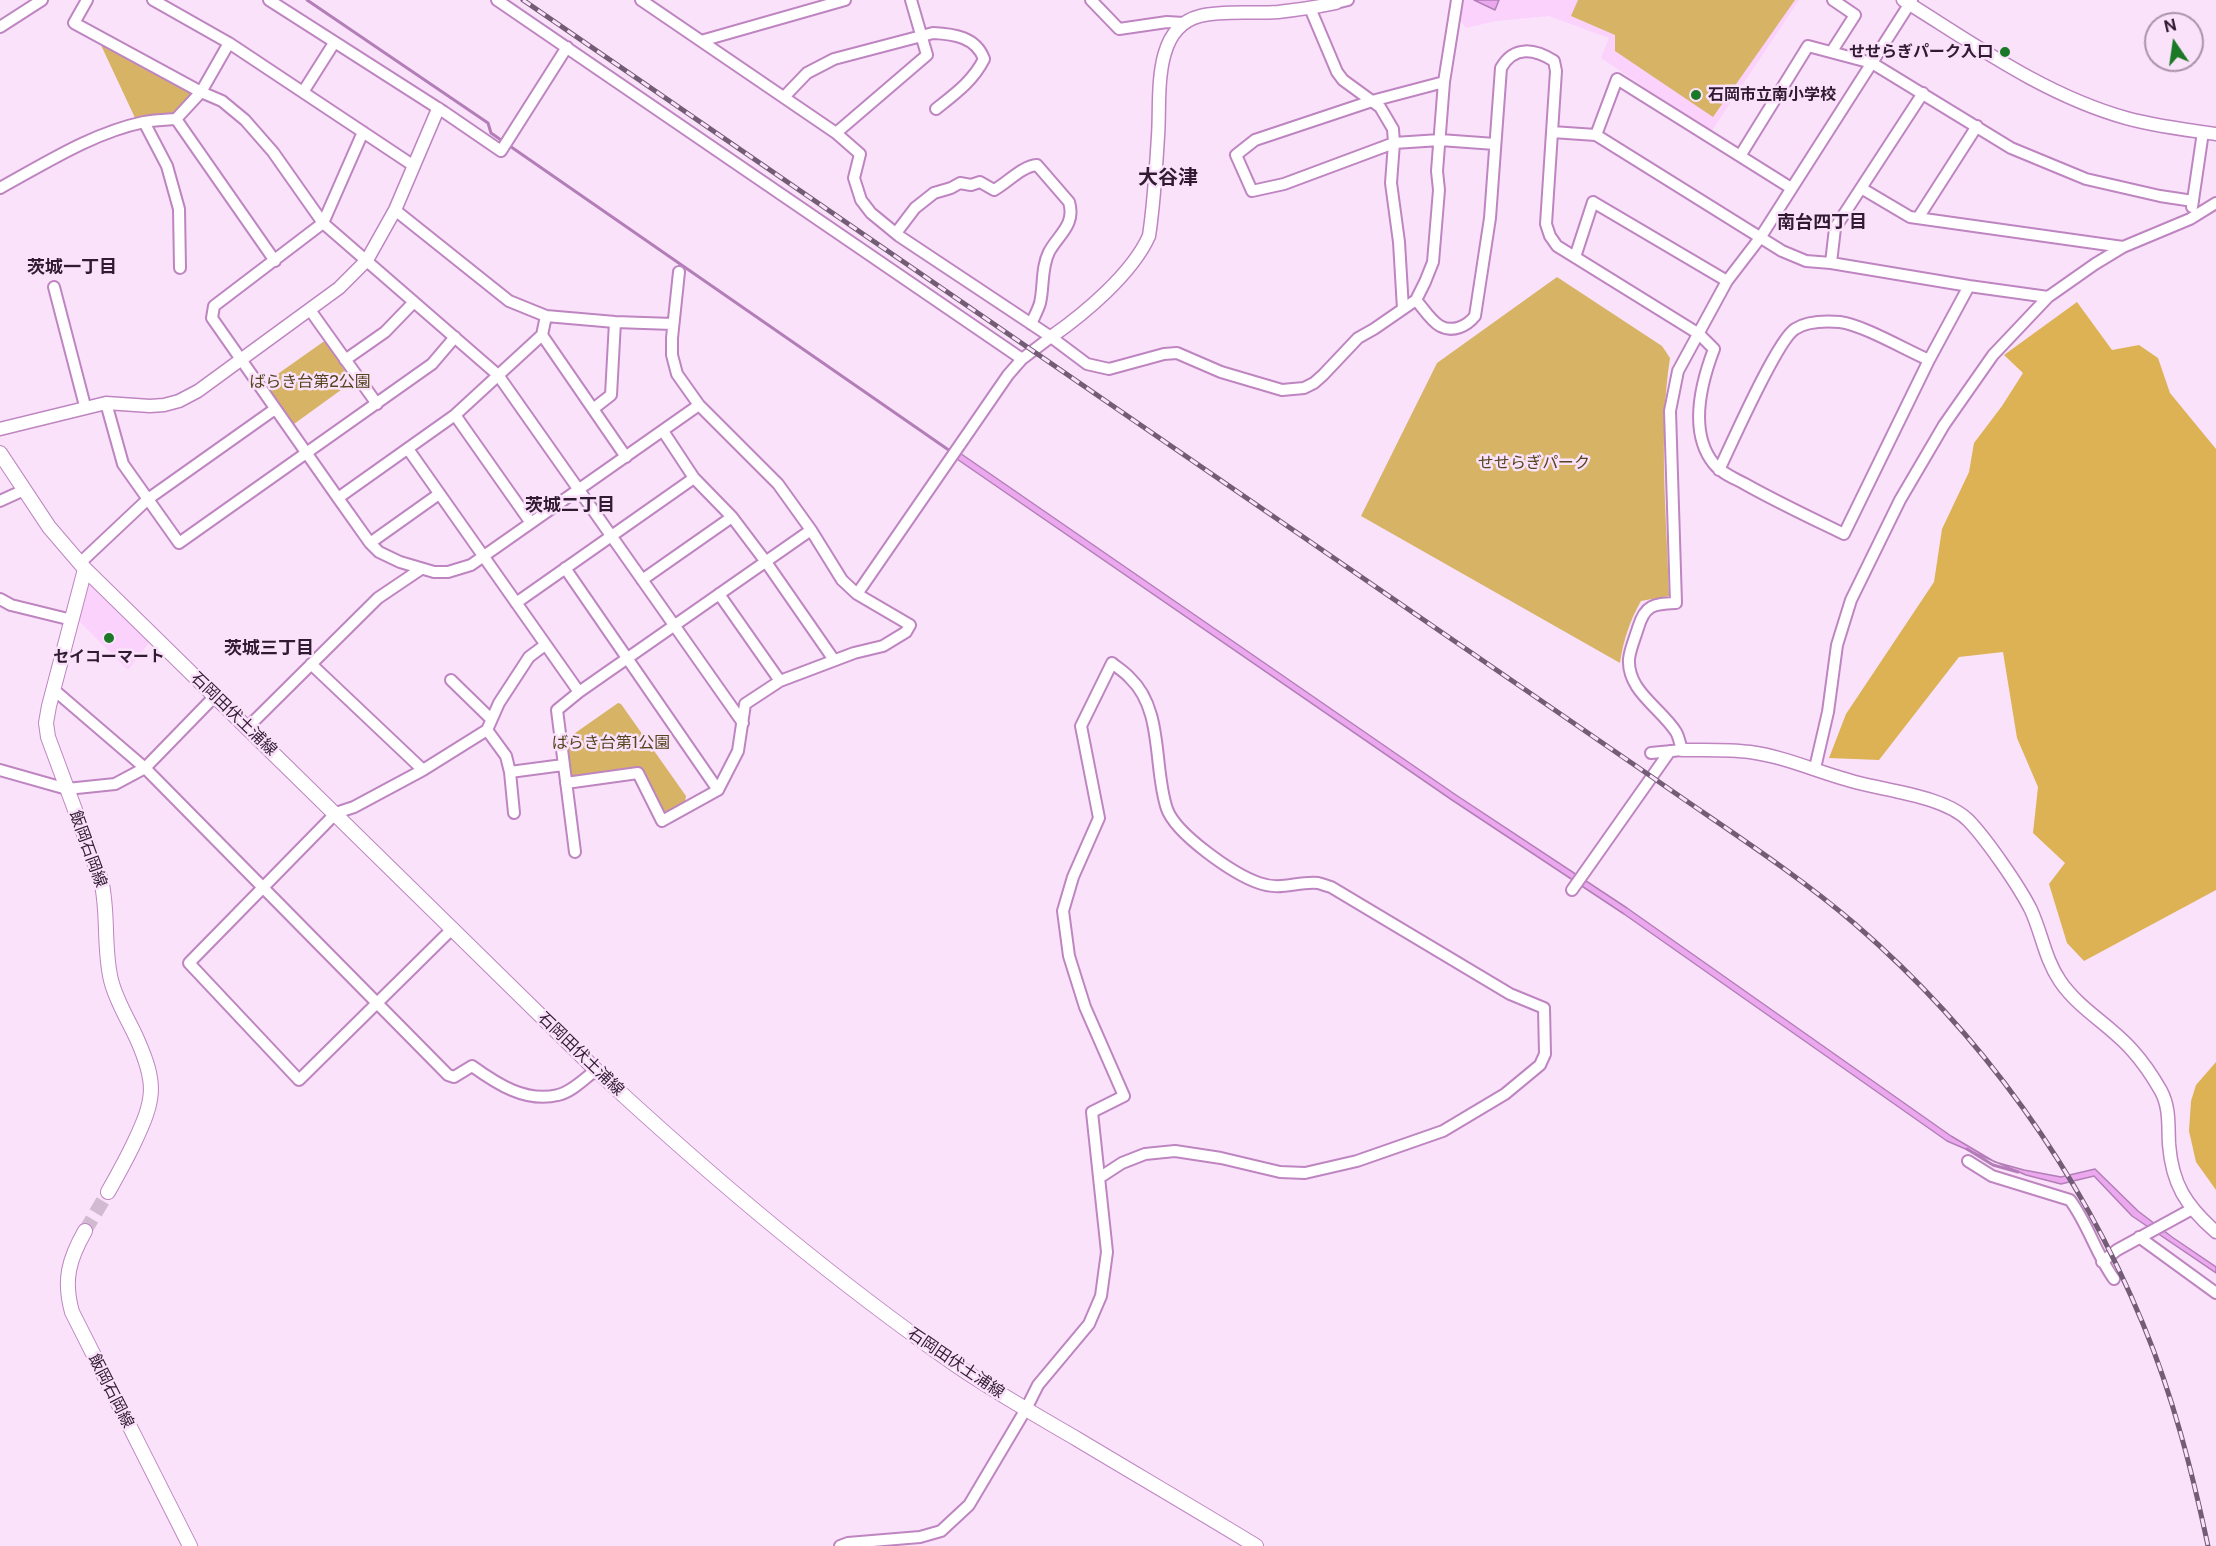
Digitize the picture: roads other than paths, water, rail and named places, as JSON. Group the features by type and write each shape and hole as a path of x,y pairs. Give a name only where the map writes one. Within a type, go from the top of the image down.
{"main road":[{"name":"石岡田伏土浦線","path":"0,453 49,527 82,566 596,1070 668,1137 802,1250 956,1365 1026,1410 1257,1546"},
{"name":"飯岡石岡線","path":"82,566 72,620 46,723 48,737 106,899 108,961 113,987 147,1061 150,1083 148,1115 108,1192"},
{"name":"飯岡石岡線","path":"86,1231 73,1252 69,1267 67,1292 72,1312 190,1546"}],"street":[{"path":"0,27 42,0"},
{"path":"87,0 74,22 201,92 222,101 245,120 273,152 323,223 498,375 743,723"},
{"path":"153,0 168,4 414,165"},
{"path":"269,0 501,151 567,47"},
{"path":"497,0 1022,358"},
{"path":"641,0 836,133 860,154 854,178 861,200 871,213 896,233 1087,364 1109,369 1164,354 1177,353 1221,372 1281,390 1304,388 1314,383 1358,338 1416,300 1425,282 1433,262 1444,82 1457,0"},
{"path":"701,41 844,0"},
{"path":"836,133 927,55 911,0"},
{"path":"1091,0 1119,29 1167,22 1184,23"},
{"path":"1832,51 1855,15 1833,0"},
{"path":"857,594 961,442 1022,358 1080,317 1116,281 1143,249 1151,221 1158,134 1159,81 1162,61 1175,31 1184,23 1199,16 1231,12 1276,12 1342,1"},
{"path":"1574,888 1676,750 1676,733 1634,683 1630,674 1629,657 1646,610 1652,605 1676,603 1671,411 1678,371 1727,281 1760,238 1872,63 1908,1 2032,80 2064,95 2126,118 2210,133 2190,219"},
{"path":"1310,8 1337,72 1343,80 1380,107 1393,129 1390,183 1399,242 1403,309"},
{"path":"784,98 807,74 834,58 933,33 948,33 975,43 984,59 978,72 965,86 936,109"},
{"path":"0,188 97,137 144,122 176,119 201,92 229,43"},
{"path":"303,92 334,43"},
{"path":"1740,156 1808,46 1872,63 2012,148 2086,179 2193,201"},
{"path":"1416,300 1440,326 1454,329 1462,327 1470,323 1475,316 1490,218 1501,69 1505,62 1516,54 1526,52 1539,52 1554,61 1546,224 1550,236 1557,246 1699,334 1714,349 1701,392 1700,418 1706,450 1719,470 1767,497 1844,534 1929,360 1969,286"},
{"path":"1596,135 1617,79 1791,188"},
{"path":"1444,82 1372,101 1255,140 1236,155 1252,190 1284,184 1394,143 1440,140 1495,144"},
{"path":"1831,263 1835,228 1923,93"},
{"path":"0,429 86,406 106,403 150,406 179,401 310,310 339,288 367,260 395,210 438,109"},
{"path":"176,119 275,261"},
{"path":"144,122 167,166 179,209 180,268"},
{"path":"1918,218 1977,126"},
{"path":"363,132 323,223 214,306 212,318 370,543 379,552 421,569 448,572 471,565 699,405"},
{"path":"1552,132 1596,135 1760,238 1806,261 2048,297"},
{"path":"896,233 915,208 934,193 960,183 971,185 980,183 994,190 1030,165 1037,165 1069,202 1071,209 1070,219 1062,236 1049,251 1044,264 1040,302 1031,324"},
{"path":"1861,188 1910,217 2123,247"},
{"path":"1575,257 1593,202 1727,281"},
{"path":"1815,768 1828,712 1837,645 1851,600 1900,500 1944,425 1993,355 2048,297 2123,247 2190,219 2216,203"},
{"path":"395,210 509,301 546,316 673,324"},
{"path":"566,783 638,773 662,821 718,790 738,752 745,704 780,681 834,660 883,646 906,632 910,625 857,594 842,580 811,530 778,484 699,405 677,374 672,355 679,272"},
{"path":"54,287 86,406"},
{"path":"345,360 385,332 414,302"},
{"path":"310,310 376,404"},
{"path":"338,498 455,415 542,335 546,316"},
{"path":"593,409 611,394 615,322"},
{"path":"1719,470 1786,337 1795,329 1806,324 1841,322 1855,326 1929,360"},
{"path":"542,335 626,457"},
{"path":"106,403 123,464 179,543 432,364 455,337"},
{"path":"82,566 148,499 275,409"},
{"path":"455,415 531,523"},
{"path":"663,431 694,478 732,517 766,562 834,660"},
{"path":"408,449 579,692"},
{"path":"516,603 694,478"},
{"path":"0,501 24,490"},
{"path":"370,543 439,494"},
{"path":"642,580 732,517"},
{"path":"574,852 557,710 579,692 811,530"},
{"path":"565,568 718,790"},
{"path":"248,727 378,598 421,569"},
{"path":"719,594 780,681"},
{"path":"0,599 11,605 72,620"},
{"path":"452,929 299,1080 189,963 336,813 354,807 423,770 486,730 499,703 529,657 545,645"},
{"path":"840,1546 848,1543 920,1537 941,1531 969,1505 1026,1410 1038,1385 1089,1324 1101,1296 1107,1252 1099,1178 1092,1112 1124,1096 1085,1007 1069,956 1063,911 1073,876 1099,818 1081,726 1112,663 1131,678 1141,693 1152,718 1162,789 1168,811 1179,827 1220,863 1259,884 1282,888 1317,883 1331,887 1510,994 1544,1008 1545,1054 1540,1065 1505,1094 1443,1131 1357,1161 1305,1173 1280,1172 1221,1158 1175,1151 1145,1154 1122,1163 1099,1178"},
{"path":"311,664 423,770"},
{"path":"451,680 491,719"},
{"path":"53,689 145,768 448,1075 454,1077 472,1066 501,1087 536,1097 558,1095 575,1086 596,1070"},
{"path":"0,770 67,789 115,784 145,768 215,696"},
{"path":"486,730 506,756 514,813"},
{"path":"1651,753 1676,750 1750,752 1815,768 1857,783 1919,797 1956,811 1968,820 2008,874 2031,910 2049,962 2062,983 2099,1021 2132,1049 2160,1091 2168,1113 2169,1144 2177,1185 2192,1209 2216,1232"},
{"path":"510,772 563,765"},
{"path":"1968,1161 1992,1176 2070,1200 2077,1209 2102,1262 2114,1279"},
{"path":"2102,1262 2117,1250 2192,1209"},
{"path":"2141,1236 2216,1293"},
{"path":"904,1546 920,1537"}],"waterway":[{"path":"307,0 488,123 491,133 953,453"},
{"path":"1967,1149 1993,1165 2018,1172"}],"tunnel":[{"path":"85,1231 108,1192"}],"railway":[{"path":"523,0 1755,848 1831,904 1901,966 1985,1058 2023,1108 2089,1212 2118,1267 2164,1379 2188,1462 2208,1546"}],"place":[{"name":"せせらぎパーク入口","path":"2005,52"},
{"name":"石岡市立南小学校","path":"1696,95"},
{"name":"セイコーマート","path":"109,638"}],"district":[{"name":"大谷津","path":"1168,178"},
{"name":"南台四丁目","path":"1822,222"},
{"name":"茨城一丁目","path":"72,267"},
{"name":"茨城二丁目","path":"570,505"},
{"name":"茨城三丁目","path":"269,648"}],"park label":[{"name":"ばらき台第2公園","path":"310,382"},
{"name":"せせらぎパーク","path":"1534,463"},
{"name":"ばらき台第1公園","path":"611,743"}]}
